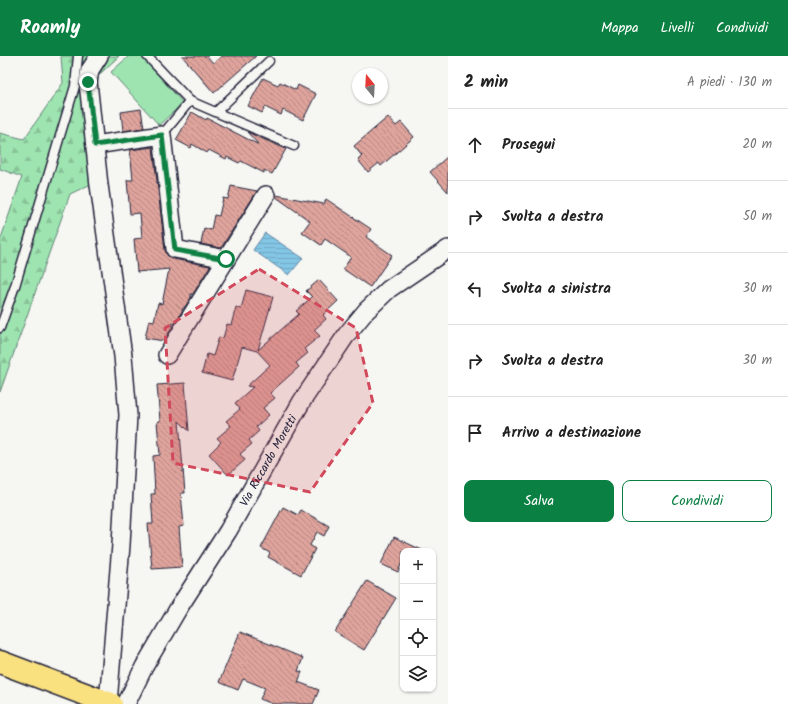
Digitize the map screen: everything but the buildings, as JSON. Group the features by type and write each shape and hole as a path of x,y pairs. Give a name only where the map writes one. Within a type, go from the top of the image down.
{"main road":[{"path":"0,662 115,704"}],"street":[{"path":"99,56 90,70 88,82 99,185 123,356 128,415 115,704"},
{"path":"95,145 162,135 175,250 226,259"},
{"path":"167,355 266,195"},
{"name":"Via Riccardo Moretti","path":"115,704 144,667 178,609 228,531 302,401 347,334 366,311 389,289 448,249"}],"lane":[{"path":"0,328 15,286 75,86 78,56"},
{"path":"147,56 190,101 294,146"},
{"path":"216,112 269,61"},
{"path":"162,135 190,101"}],"highlighted area":[{"path":"259,269 356,328 373,403 310,492 173,463 165,328"}],"green space":[{"path":"61,56 119,56 101,73 81,78 91,184 70,194 0,392 0,241 22,177 0,169 0,133 24,139 63,83"},
{"path":"129,56 141,56 183,103 159,125 111,72"}],"water":[{"path":"265,233 303,258 289,275 253,250"}],"route":[{"path":"88,82 95,145 162,135 175,250 226,259"}]}
